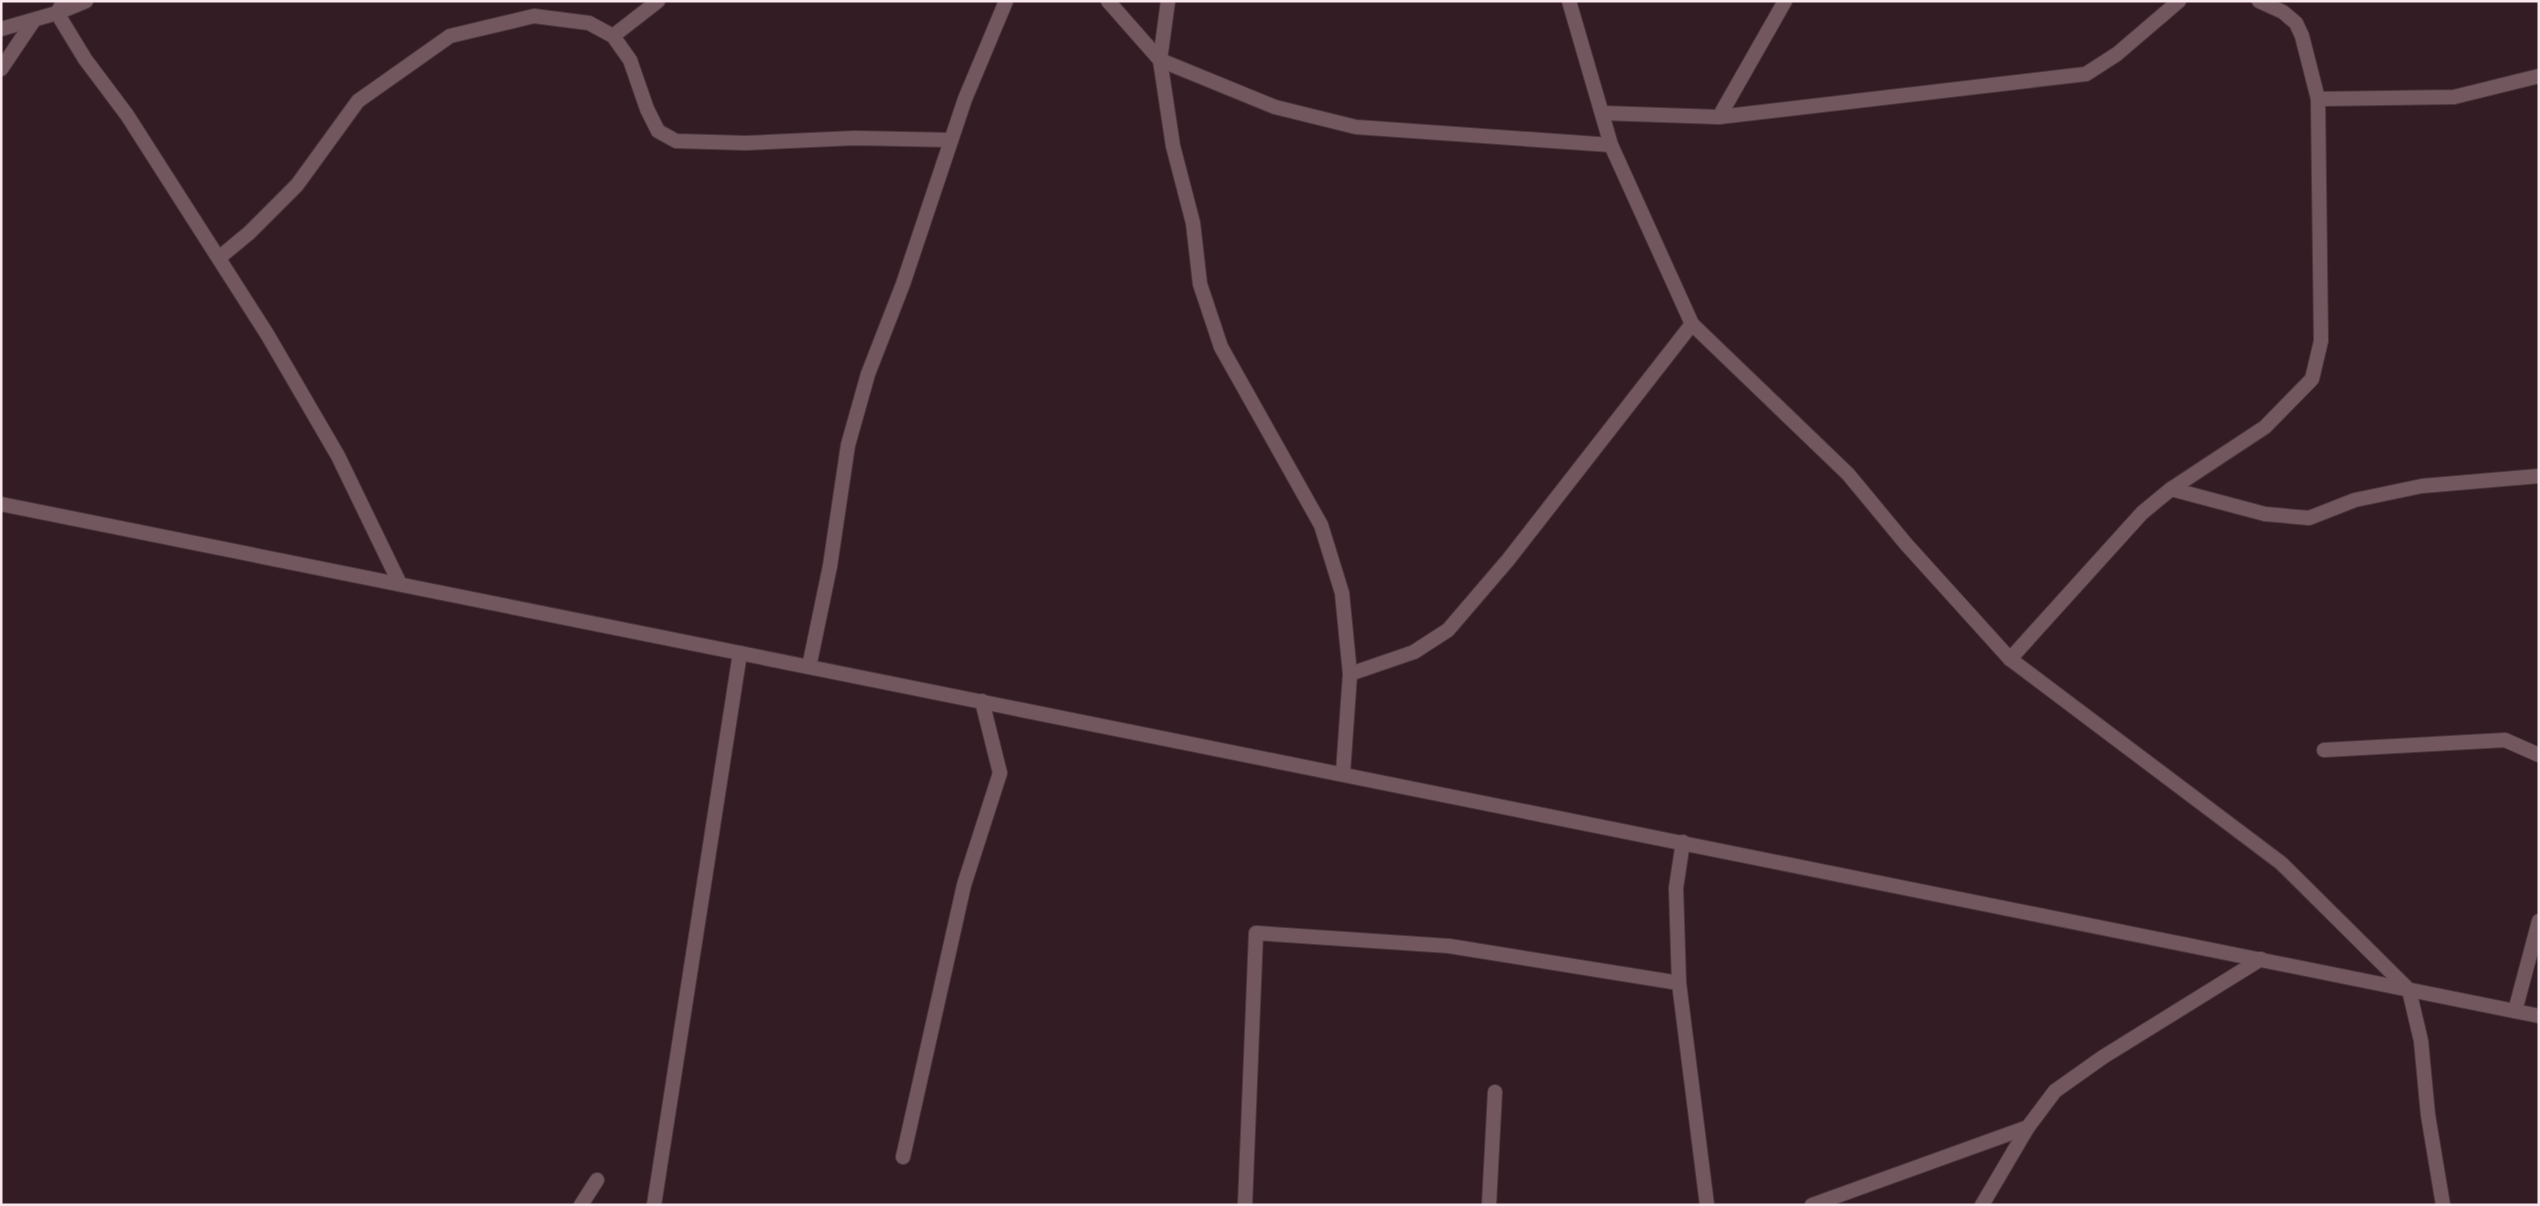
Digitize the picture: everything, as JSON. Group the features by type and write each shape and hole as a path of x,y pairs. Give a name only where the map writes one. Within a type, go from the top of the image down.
{"street":[{"path":"1,29 34,20 61,7 86,1"},
{"path":"613,36 658,1"},
{"path":"810,667 830,566 841,490 853,428 868,374 903,284 965,99 1006,1"},
{"path":"1108,1 1160,60 1275,107 1356,127 1612,145"},
{"path":"1168,1 1160,60 1173,146 1193,223 1200,284 1222,347 1321,525 1342,593 1350,674 1343,773"},
{"path":"1569,1 1612,145 1692,324 1848,474 1906,544 2010,660 2281,863 2409,990 2421,1041 2428,1115 2443,1205"},
{"path":"1719,117 1785,1"},
{"path":"1602,113 1719,117 2086,74 2117,54 2179,1"},
{"path":"2010,660 2142,513 2171,489 2265,427 2312,379 2321,341 2318,99 2302,36 2296,23 2283,12 2259,1"},
{"path":"61,7 85,59 127,115 220,257 338,456 400,584"},
{"path":"220,257 249,233 297,185 358,101 450,36 534,16 589,23 613,36 630,60 647,109 658,130 676,141 746,143 855,138 952,140"},
{"path":"1,69 34,20"},
{"path":"2318,99 2454,97 2539,76"},
{"path":"1350,674 1414,652 1448,630 1508,560 1692,324"},
{"path":"2171,489 2265,514 2310,518 2355,500 2422,486 2539,476"},
{"path":"1,504 1343,773 2539,1016"},
{"path":"654,1205 740,653"},
{"path":"904,1157 964,884 1000,773 982,702"},
{"path":"2324,750 2505,740 2539,755"},
{"path":"1682,842 1676,888 1679,982 1707,1205"},
{"path":"2516,1011 2539,921"},
{"path":"1245,1205 1256,933 1449,946 1679,982"},
{"path":"1982,1205 2028,1127 2055,1091 2104,1057 2260,960"},
{"path":"1489,1205 1494,1092"},
{"path":"1812,1205 2028,1127"},
{"path":"581,1205 597,1180"}]}
